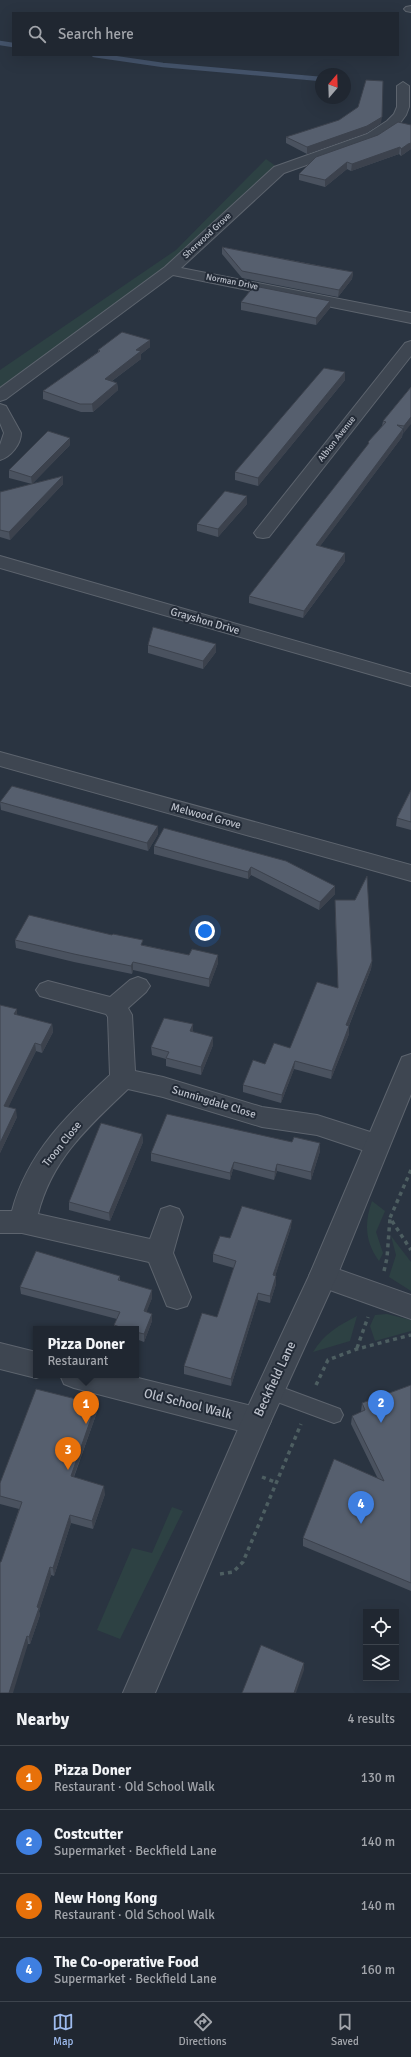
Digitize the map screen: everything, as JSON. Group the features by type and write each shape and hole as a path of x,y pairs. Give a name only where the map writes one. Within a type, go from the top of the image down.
{"street":[{"name":"Sherwood Grove","path":"0,396 170,270 279,170 372,137 392,124 400,115 403,86"},
{"name":"Norman Drive","path":"170,270 411,318"},
{"name":"Albion Avenue","path":"263,533 411,346"},
{"path":"0,409 13,432 14,437 12,443 0,454"},
{"name":"Grayshon Drive","path":"0,562 411,680"},
{"name":"Melwood Grove","path":"0,759 411,873"},
{"path":"114,1007 138,986"},
{"path":"48,990 114,1007 120,1015 123,1078"},
{"name":"Beckfield Lane","path":"138,1693 194,1569 256,1421 323,1276 411,1064"},
{"name":"Sunningdale Close","path":"123,1078 163,1087 262,1117 317,1125 377,1144"},
{"name":"Troon Close","path":"123,1078 63,1139 42,1169 11,1222 159,1253"},
{"path":"170,1217 159,1253 177,1297"},
{"path":"323,1276 411,1306"},
{"path":"0,1356 33,1364"},
{"name":"Old School Walk","path":"86,1378 256,1421"}],"lane":[{"path":"270,1391 334,1414"}],"path":[{"path":"386,1266 389,1257 387,1235 390,1218 411,1170"},
{"path":"390,1218 411,1250"},
{"path":"357,1349 369,1314"},
{"path":"194,1569 218,1574 232,1572 243,1562 328,1360 357,1349 406,1335 411,1335"}],"green space":[{"path":"266,159 277,167 259,181 187,250 158,274 0,388 0,370 176,250"},
{"path":"372,1201 385,1211 376,1232 383,1253 379,1261 371,1247 367,1232 369,1209"},
{"path":"391,1236 411,1262 411,1291 389,1277 396,1255"},
{"path":"387,1314 411,1320 411,1331 375,1341 370,1326 375,1315"},
{"path":"357,1316 350,1341 313,1352 327,1335"},
{"path":"172,1507 183,1511 120,1639 97,1630 132,1548 152,1553"}],"building":[{"path":"366,80 383,81 382,117 367,126 307,147 286,137 339,120 358,107"},
{"path":"398,122 411,125 411,143 401,149 400,147 352,164 347,162 325,180 299,174 316,157 378,135"},
{"path":"222,247 353,272 339,290 242,271"},
{"path":"254,286 330,301 316,318 241,302"},
{"path":"122,332 150,340 136,350 141,351 105,379 117,383 92,404 80,404 43,391 100,351 98,350"},
{"path":"324,368 345,372 258,478 235,472"},
{"path":"411,387 411,417 404,426 397,425 403,429 316,545 345,553 304,611 249,596 369,443 368,442 386,422 383,421"},
{"path":"48,431 70,438 31,477 9,470"},
{"path":"63,476 9,532 0,530 0,492"},
{"path":"225,491 247,496 218,529 197,524"},
{"path":"153,627 216,644 203,661 148,645"},
{"path":"12,786 158,826 147,843 0,802"},
{"path":"411,790 411,822 397,818"},
{"path":"164,828 286,861 335,886 320,902 251,867 248,872 154,846"},
{"path":"367,876 372,961 346,1025 349,1026 332,1071 295,1061 282,1095 243,1085 253,1060 265,1064 274,1043 290,1048 317,982 338,988 335,900 355,900"},
{"path":"29,915 112,935 143,940 141,945 189,955 192,949 218,955 209,979 133,962 131,966 74,954 15,940"},
{"path":"0,1005 17,1009 14,1014 52,1024 41,1045 35,1043 4,1106 16,1109 0,1143"},
{"path":"164,1018 193,1024 190,1031 213,1037 201,1067 166,1058 169,1052 151,1047"},
{"path":"167,1114 292,1142 294,1137 320,1143 311,1172 277,1164 275,1172 234,1162 230,1173 151,1153"},
{"path":"101,1123 142,1134 109,1213 69,1202"},
{"path":"242,1206 292,1220 273,1275 276,1276 270,1296 258,1293 231,1379 184,1366 202,1313 217,1317 236,1261 213,1254 220,1236 230,1238"},
{"path":"36,1251 120,1276 118,1280 152,1290 144,1311 152,1314 144,1334 139,1333 139,1326 114,1325 120,1312 20,1287"},
{"path":"411,1385 411,1583 303,1538 334,1459 384,1481 352,1416 365,1410 362,1403"},
{"path":"36,1389 96,1404 71,1476 104,1486 92,1521 70,1515 53,1568 50,1567 37,1607 39,1608 29,1637 27,1636 9,1693 0,1693 0,1562 22,1502 0,1496 0,1483"},
{"path":"261,1645 304,1663 294,1693 242,1693"}],"waterway":[{"path":"0,43 12,45"},
{"path":"101,56 163,65 315,78"}],"place":[{"name":"Costcutter","path":"381,1423"},
{"name":"Pizza Doner","path":"86,1424"},
{"name":"New Hong Kong","path":"68,1470"},
{"name":"The Co-operative Food","path":"361,1524"}]}
